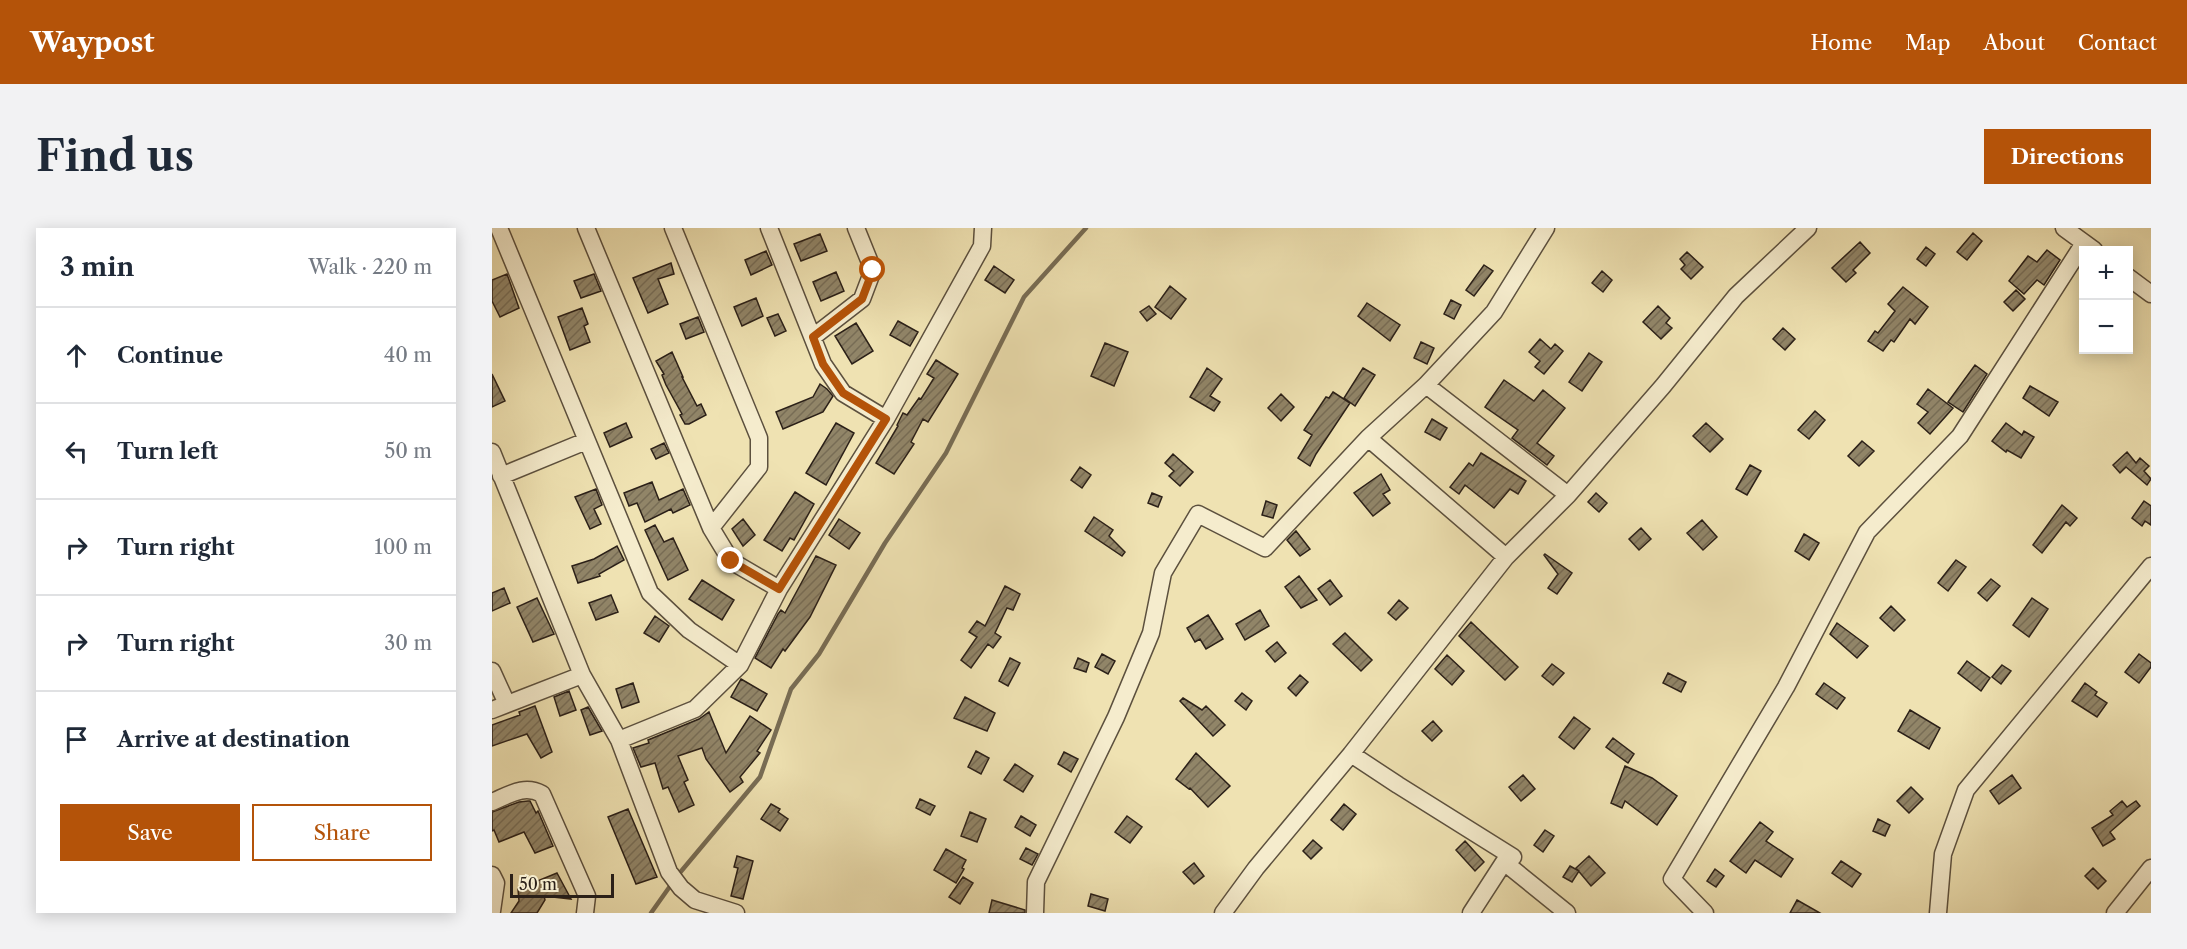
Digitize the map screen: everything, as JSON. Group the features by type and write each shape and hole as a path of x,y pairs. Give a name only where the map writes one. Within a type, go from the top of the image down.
{"street":[{"path":"499,228 585,441 650,593 688,630 740,665"},
{"path":"586,228 711,528 731,561 779,589"},
{"path":"673,228 759,438 759,467 711,528"},
{"path":"769,228 823,364 843,393 886,419"},
{"path":"813,337 862,299 873,270 856,228"},
{"path":"619,740 695,709 740,665 779,589 886,419 982,246 982,228"},
{"path":"1035,913 1036,882 1116,717 1151,633 1163,573 1198,514 1265,548 1368,438 1426,385 1494,312 1546,228"},
{"path":"1223,913 1256,868 1351,754 1506,557 1568,495 1663,386 1736,296 1808,228"},
{"path":"2064,228 2088,246"},
{"path":"1705,913 1672,879 1786,687 1867,532 1960,436 2079,262"},
{"path":"2133,281 2151,294"},
{"path":"1426,385 1568,495"},
{"path":"1368,438 1506,557"},
{"path":"501,476 585,441"},
{"path":"492,452 582,675 619,740 669,872 681,888 695,900 736,913"},
{"path":"1938,913 1943,854 1966,790 2151,566"},
{"path":"492,671 500,707 582,675"},
{"path":"1351,754 1513,856 1504,862 1471,913"},
{"path":"492,802 521,789 542,794 587,896 585,913"},
{"path":"1504,862 1567,913"},
{"path":"2115,913 2151,868"},
{"path":"492,875 496,883 492,911"}],"building":[{"path":"1973,233 1982,241 1967,260 1957,252"},
{"path":"820,234 827,251 801,261 794,244"},
{"path":"1860,242 1870,253 1853,270 1856,273 1846,282 1832,268"},
{"path":"1926,247 1935,254 1926,266 1917,259"},
{"path":"2047,250 2060,260 2044,285 2037,280 2024,294 2009,281 2028,256 2037,262"},
{"path":"766,251 772,265 751,275 745,260"},
{"path":"1687,252 1703,267 1691,279 1681,269 1685,265 1680,259"},
{"path":"671,263 674,274 658,279 668,304 648,313 633,278"},
{"path":"1484,265 1493,271 1474,296 1466,290"},
{"path":"994,266 1014,280 1005,293 985,280"},
{"path":"1602,271 1612,280 1603,292 1592,283"},
{"path":"836,272 844,291 821,301 813,282"},
{"path":"507,274 519,308 500,317 492,301 492,280"},
{"path":"594,274 601,291 581,298 574,281"},
{"path":"1170,286 1186,299 1171,319 1155,307"},
{"path":"1903,287 1928,307 1915,324 1910,319 1894,342 1891,340 1883,351 1868,341 1875,331 1878,333 1895,311 1888,304"},
{"path":"2016,290 2025,299 2013,311 2004,302"},
{"path":"756,298 763,316 742,326 734,307"},
{"path":"1451,300 1461,305 1454,319 1444,314"},
{"path":"1367,303 1400,325 1390,341 1358,316"},
{"path":"1149,306 1156,314 1147,321 1140,312"},
{"path":"1658,306 1670,318 1666,323 1672,328 1661,339 1643,322"},
{"path":"582,308 588,324 584,326 590,342 570,350 558,317"},
{"path":"778,314 786,331 775,336 767,318"},
{"path":"698,317 704,332 686,339 680,324"},
{"path":"898,321 918,332 910,346 890,335"},
{"path":"856,323 873,351 852,364 835,336"},
{"path":"1783,328 1795,339 1785,350 1773,339"},
{"path":"1540,339 1551,349 1555,344 1563,351 1544,374 1535,367 1540,361 1529,352"},
{"path":"1421,342 1434,348 1427,364 1414,358"},
{"path":"1105,343 1128,352 1114,386 1091,376"},
{"path":"672,352 697,406 701,404 706,415 689,424 685,424 680,415 682,414 656,361"},
{"path":"1589,353 1602,362 1582,391 1569,382"},
{"path":"936,360 958,374 928,422 923,419 911,442 914,444 894,474 876,463 903,413 907,415 919,398 921,399 934,378 927,374"},
{"path":"1975,365 1987,374 1963,412 1948,402"},
{"path":"1207,368 1222,379 1210,396 1220,402 1214,411 1190,397"},
{"path":"1363,368 1375,375 1355,406 1344,398"},
{"path":"492,374 505,401 492,407"},
{"path":"1504,380 1534,401 1543,390 1565,408 1537,443 1554,456 1547,465 1512,438 1518,430 1485,407"},
{"path":"820,384 833,396 823,412 783,429 776,412 813,397"},
{"path":"2030,386 2058,402 2049,416 2023,398"},
{"path":"1928,389 1953,408 1930,434 1918,423 1928,412 1917,404"},
{"path":"1333,392 1350,403 1310,466 1298,458 1312,435 1304,430 1326,397 1329,398"},
{"path":"1281,394 1294,407 1281,421 1268,408"},
{"path":"1815,411 1825,420 1809,439 1798,430"},
{"path":"1432,419 1447,428 1440,440 1425,432"},
{"path":"626,423 632,437 610,447 604,433"},
{"path":"836,423 854,433 826,485 806,473"},
{"path":"1706,423 1723,439 1710,452 1693,436"},
{"path":"2006,423 2022,435 2024,431 2034,437 2021,458 2007,450 2006,452 1992,441"},
{"path":"1862,441 1874,451 1859,466 1848,456"},
{"path":"664,443 669,453 656,459 651,449"},
{"path":"2127,452 2136,463 2140,458 2149,466 2144,471 2151,479 2147,485 2126,467 2120,473 2113,465"},
{"path":"1481,453 1526,481 1518,494 1510,489 1494,508 1465,485 1459,494 1450,487 1469,463 1473,466"},
{"path":"1173,454 1193,472 1180,486 1169,476 1174,471 1165,463"},
{"path":"1750,465 1761,471 1747,495 1736,489"},
{"path":"1080,467 1091,475 1082,488 1071,480"},
{"path":"1381,474 1390,490 1383,494 1390,503 1373,516 1354,493"},
{"path":"652,482 659,500 683,489 690,505 673,513 671,509 645,522 637,503 629,506 624,493"},
{"path":"596,489 602,505 594,509 601,524 590,529 575,497"},
{"path":"795,492 814,504 794,540 790,538 782,551 764,540"},
{"path":"1152,493 1162,497 1158,507 1148,503"},
{"path":"1596,493 1607,503 1599,512 1588,502"},
{"path":"1266,501 1277,505 1273,518 1262,515"},
{"path":"2144,501 2151,506 2151,525 2145,521 2142,526 2132,518"},
{"path":"2062,505 2077,518 2070,526 2066,522 2042,553 2033,545"},
{"path":"1094,517 1113,530 1109,536 1125,552 1122,556 1085,531"},
{"path":"743,519 755,535 743,546 732,529"},
{"path":"839,519 860,533 849,549 829,535"},
{"path":"1702,520 1717,537 1703,550 1687,533"},
{"path":"655,525 664,542 673,538 688,570 668,580 645,530"},
{"path":"1641,528 1651,539 1639,550 1629,539"},
{"path":"1296,531 1310,549 1300,556 1287,540"},
{"path":"1804,534 1819,543 1809,560 1795,551"},
{"path":"617,546 624,560 599,574 600,576 578,583 572,566 594,559"},
{"path":"1545,554 1572,573 1557,594 1548,588 1558,574"},
{"path":"816,556 836,565 810,617 785,651 783,649 771,668 755,658 778,614 781,610 785,613"},
{"path":"1956,560 1966,567 1948,591 1938,583"},
{"path":"1299,576 1317,600 1301,608 1285,587"},
{"path":"1991,579 2000,586 1987,601 1978,593"},
{"path":"702,580 734,600 722,620 689,599"},
{"path":"1330,580 1342,596 1330,605 1318,589"},
{"path":"1005,586 1020,594 1013,610 1007,608 995,633 1001,637 993,648 988,644 971,668 961,660 977,637 969,632 977,621 985,626"},
{"path":"504,588 510,603 492,611 492,593"},
{"path":"611,595 618,612 596,620 589,603"},
{"path":"537,598 554,634 533,642 517,607"},
{"path":"2032,598 2048,609 2029,637 2013,625"},
{"path":"1399,600 1408,608 1396,620 1388,613"},
{"path":"1891,606 1905,620 1894,631 1880,618"},
{"path":"1260,610 1269,626 1245,640 1236,624"},
{"path":"1208,615 1223,639 1206,649 1200,639 1195,642 1187,628"},
{"path":"655,616 669,626 659,642 644,633"},
{"path":"1471,622 1518,667 1505,680 1459,636"},
{"path":"1837,623 1868,646 1857,658 1830,634"},
{"path":"1345,633 1372,660 1361,671 1333,644"},
{"path":"1277,642 1286,653 1275,662 1266,651"},
{"path":"1102,654 1115,661 1108,674 1095,667"},
{"path":"2139,654 2151,663 2151,667 2139,683 2125,672"},
{"path":"1447,655 1464,671 1452,685 1435,669"},
{"path":"1010,658 1020,663 1008,686 999,681"},
{"path":"1078,658 1089,663 1086,672 1074,668"},
{"path":"1967,661 1990,678 1981,691 1958,673"},
{"path":"1552,664 1564,673 1553,685 1542,676"},
{"path":"2002,665 2011,671 2001,684 1992,677"},
{"path":"1668,673 1686,682 1681,692 1663,683"},
{"path":"1300,675 1308,682 1296,696 1288,688"},
{"path":"741,679 767,694 757,711 731,697"},
{"path":"633,683 639,702 622,708 616,689"},
{"path":"1824,683 1845,698 1837,709 1816,694"},
{"path":"2085,683 2097,692 2095,695 2107,703 2097,717 2072,701"},
{"path":"569,691 576,710 560,716 554,697"},
{"path":"1242,693 1252,701 1246,710 1235,701"},
{"path":"965,697 995,713 987,731 954,718"},
{"path":"1183,698 1202,710 1206,706 1225,725 1213,736 1180,701"},
{"path":"535,706 552,752 541,758 527,734 492,746 492,725 520,715 519,712"},
{"path":"588,707 602,731 590,735 581,710"},
{"path":"1910,710 1940,728 1929,749 1898,731"},
{"path":"709,712 726,753 750,716 771,730 757,751 760,753 740,777 743,782 730,792 706,759 702,748 678,756 688,780 684,782 694,805 679,812 668,787 663,789 655,763 641,767 633,748 649,743 648,740 699,719"},
{"path":"1574,717 1590,729 1574,749 1559,737"},
{"path":"1433,721 1442,731 1432,741 1422,731"},
{"path":"1613,738 1634,754 1628,763 1606,747"},
{"path":"976,751 989,758 981,774 968,767"},
{"path":"1064,752 1078,759 1071,772 1058,764"},
{"path":"1196,753 1230,786 1208,807 1190,788 1176,779"},
{"path":"1015,764 1033,776 1023,792 1004,780"},
{"path":"1625,766 1652,778 1677,796 1657,825 1625,801 1622,808 1611,803"},
{"path":"1523,775 1535,789 1521,801 1509,787"},
{"path":"2012,775 2021,788 1999,804 1990,791"},
{"path":"1911,787 1923,799 1909,813 1897,801"},
{"path":"920,799 935,806 930,815 916,808"},
{"path":"530,801 536,813 538,811 553,846 535,853 524,832 499,842 494,830 492,831 492,812 519,802"},
{"path":"2122,801 2127,807 2136,801 2140,806 2110,832 2115,839 2103,846 2092,828 2113,815 2110,811"},
{"path":"771,804 780,809 778,812 788,819 780,831 761,819"},
{"path":"1344,804 1356,814 1343,830 1331,820"},
{"path":"628,809 657,877 636,884 608,817"},
{"path":"970,812 986,819 977,842 961,836"},
{"path":"1021,816 1036,825 1030,836 1015,827"},
{"path":"1127,816 1142,827 1130,843 1115,832"},
{"path":"1878,819 1890,825 1885,836 1873,831"},
{"path":"1760,822 1773,832 1766,841 1793,859 1781,877 1755,860 1746,873 1730,861"},
{"path":"1545,830 1554,836 1543,852 1534,845"},
{"path":"1313,840 1322,848 1311,859 1303,851"},
{"path":"1465,841 1484,862 1475,871 1456,850"},
{"path":"1026,848 1038,854 1032,865 1020,859"},
{"path":"946,849 966,860 956,883 934,870"},
{"path":"737,856 753,861 743,899 731,896 738,868 734,867"},
{"path":"1589,856 1605,873 1591,886 1576,868"},
{"path":"1841,861 1861,874 1852,887 1832,873"},
{"path":"1194,863 1204,876 1194,884 1183,872"},
{"path":"1570,866 1579,871 1572,882 1563,877"},
{"path":"2093,868 2106,881 2098,889 2085,876"},
{"path":"1715,869 1724,876 1716,887 1707,881"},
{"path":"557,873 571,899 544,896 545,900 537,913 511,913 519,901 518,889"},
{"path":"963,877 973,883 960,904 949,897"},
{"path":"1091,894 1108,899 1105,911 1088,906"},
{"path":"992,900 1025,910 1025,913 989,913"},
{"path":"1797,900 1820,913 1790,913"}],"waterway":[{"path":"678,875 760,777 791,689 819,654 885,543 946,453 1024,297 1086,228"},
{"path":"651,913 673,882"}],"route":[{"path":"731,561 779,589 886,419 843,393 823,364 813,337 862,299 873,270"}]}
